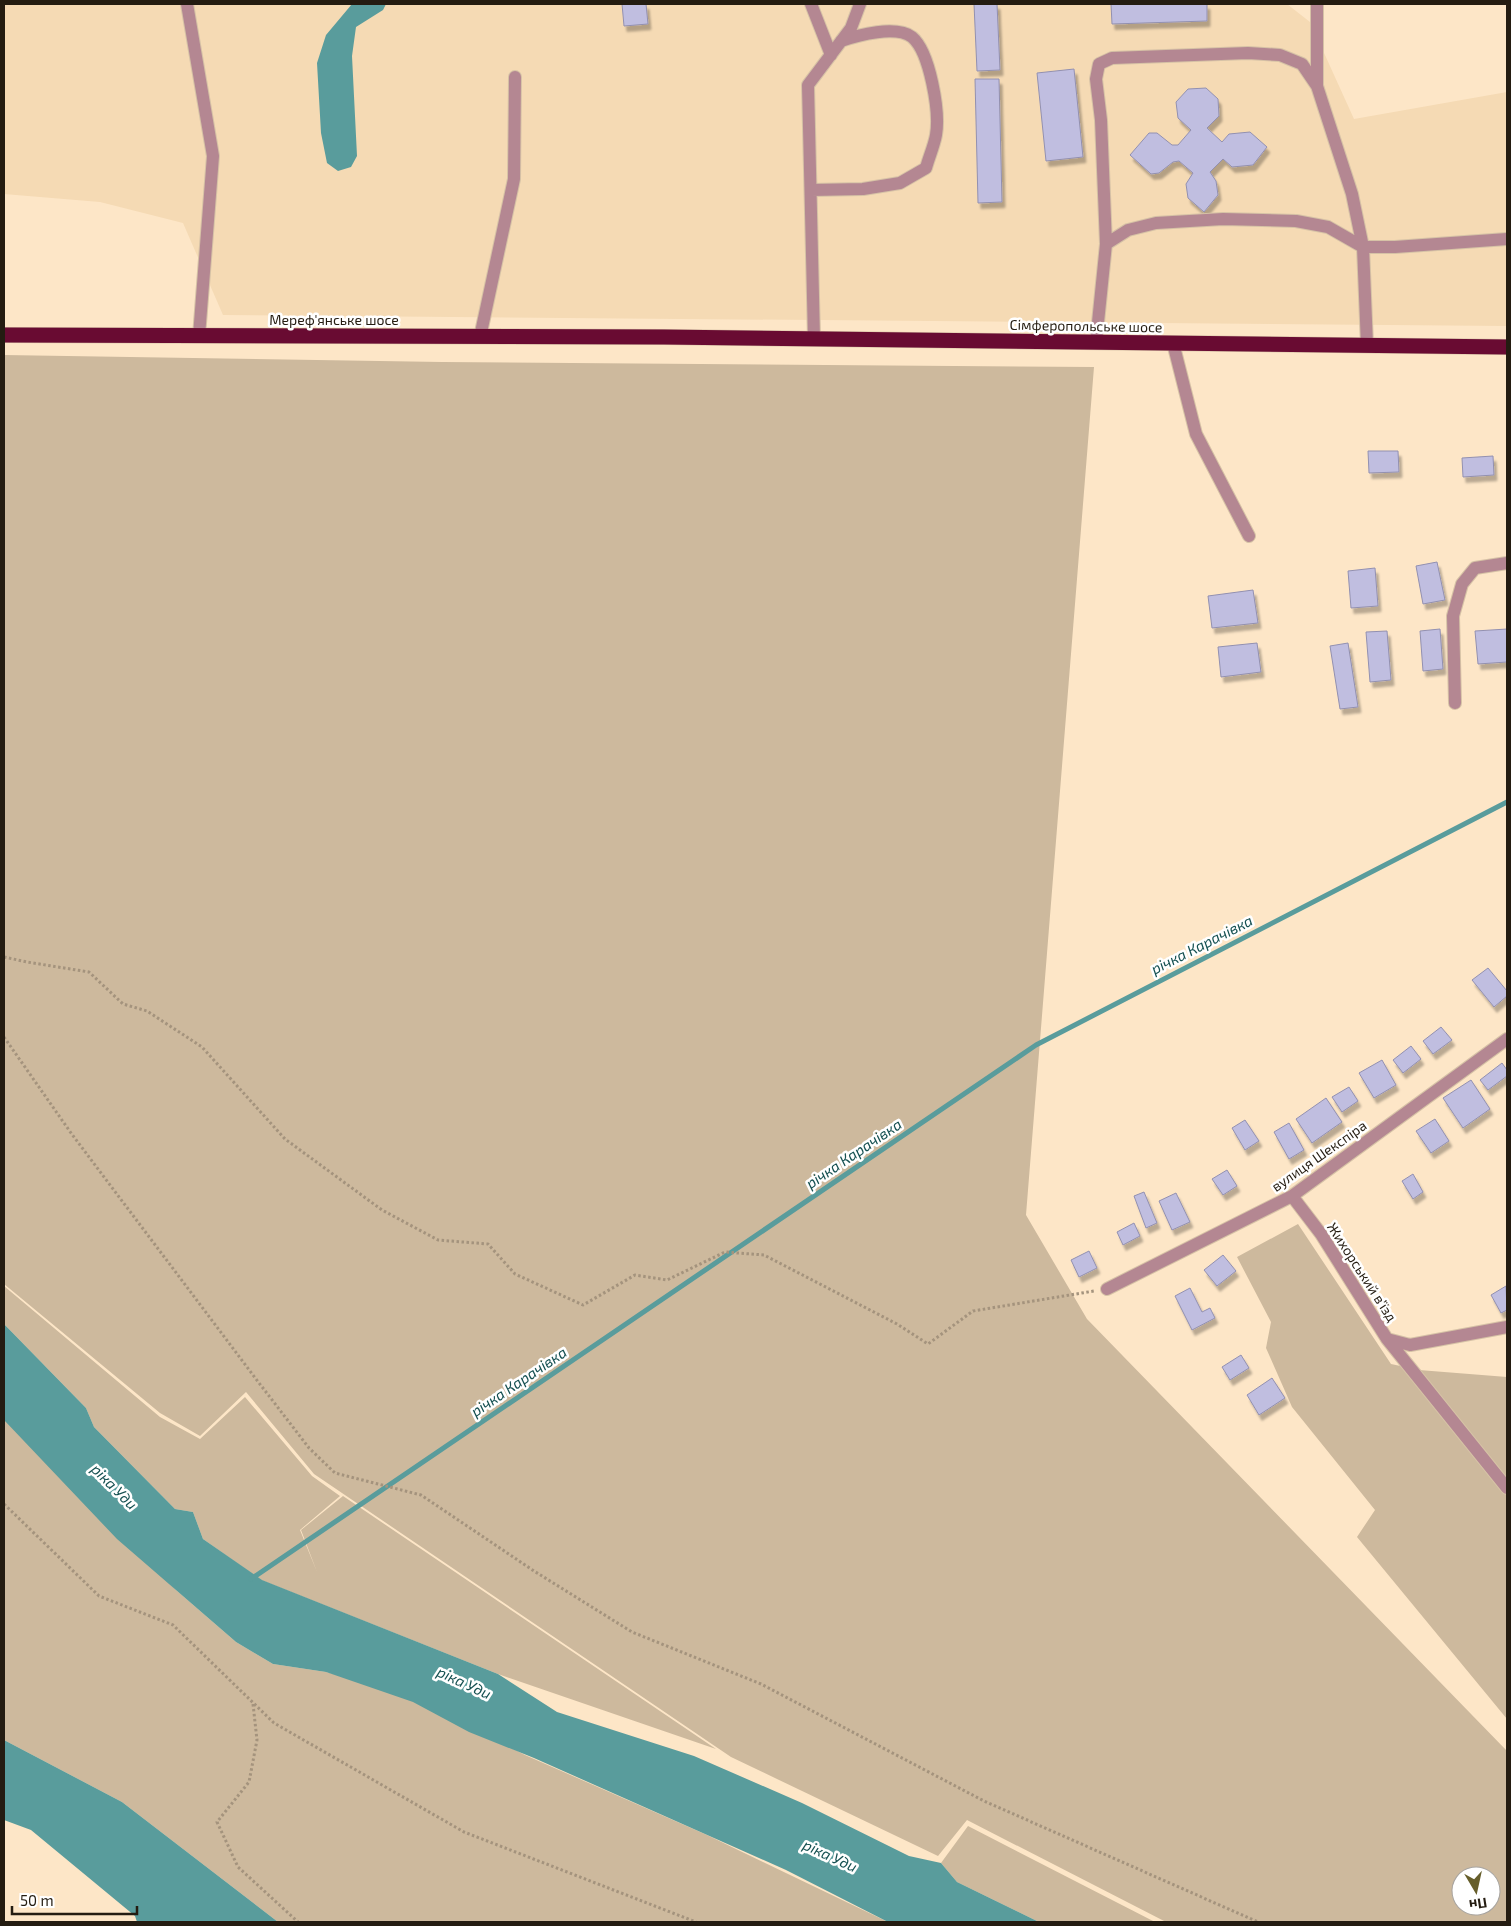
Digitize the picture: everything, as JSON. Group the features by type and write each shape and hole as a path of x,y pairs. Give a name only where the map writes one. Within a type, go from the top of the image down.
{"highway":[{"name":"Мереф'янське шосе","path":"4,335 664,338"},
{"name":"Сімферопольське шосе","path":"664,338 1507,347"}],"street":[{"path":"187,4 213,156 198,336"},
{"path":"810,4 831,55"},
{"path":"814,339 808,85 851,28 860,4"},
{"path":"1317,4 1317,86"},
{"path":"811,190 863,189 900,183 926,168 936,134 934,89 922,50 911,36 892,31 862,34 842,41"},
{"path":"1096,342 1106,244 1101,120 1096,79 1099,64 1112,58 1248,53 1280,55 1302,64 1317,86 1352,194 1363,247 1367,345"},
{"path":"480,337 514,179 515,77"},
{"path":"1106,244 1128,230 1156,223 1223,219 1296,221 1328,227 1363,247 1396,247 1507,239"},
{"path":"1173,343 1196,434 1249,536"},
{"path":"1455,703 1453,616 1462,584 1475,568 1507,563"},
{"name":"вулиця Шекспіра","path":"1107,1289 1292,1196 1507,1039"},
{"name":"Жихорський в’їзд","path":"1292,1196 1321,1234 1387,1339 1410,1345 1507,1327"},
{"path":"1387,1339 1507,1488"}],"path":[{"path":"4,956 27,962 89,972 123,1004 147,1011 202,1047 286,1139 382,1210 438,1240 488,1244 515,1274 583,1305 635,1275 667,1280 725,1252 764,1255 896,1324 928,1344 973,1311 1107,1289"},
{"path":"4,1038 71,1133 250,1371 309,1448 335,1473 421,1495 534,1571 632,1632 761,1684 984,1801 1258,1922"},
{"path":"4,1504 100,1596 172,1625 274,1723 464,1832 696,1922"},
{"path":"253,1703 256,1740 249,1782 217,1822 238,1867 298,1922"}],"shaded area":[{"path":"4,4 1287,4 1310,22 1354,119 1507,92 1507,326 223,315 183,223 100,202 4,194"},
{"path":"4,355 442,362 1094,367 1026,1215 1087,1319 1507,1751 1507,1922 1166,1922 967,1820 938,1856 731,1757 314,1474 246,1392 200,1436 160,1413 4,1284"},
{"path":"1298,1224 1391,1364 1419,1370 1507,1377 1507,1719 1357,1537 1375,1510 1292,1407 1266,1348 1271,1322 1237,1257"},
{"path":"4,1286 160,1417 200,1439 245,1397 312,1476 340,1496 300,1530 317,1572 301,1530 343,1496 716,1749 498,1674 261,1580 203,1539 193,1512 175,1509 94,1427 86,1408 4,1324"},
{"path":"4,1417 176,1590 236,1642 273,1664 326,1672 404,1692 525,1755 707,1835 888,1922 278,1922 122,1802 4,1740"},
{"path":"968,1826 1155,1922 1039,1922 957,1882 941,1863"}],"water":[{"path":"352,4 386,4 383,10 356,27 352,56 357,156 351,167 338,171 327,163 321,133 317,63 326,35"},
{"name":"ріка Уди","path":"4,1324 86,1408 94,1427 175,1509 193,1512 203,1539 262,1580 498,1674 557,1712 694,1756 802,1803 909,1856 941,1863 957,1882 1039,1922 888,1922 786,1870 534,1758 469,1732 413,1702 326,1672 273,1664 236,1642 117,1539 4,1420"},
{"path":"4,1740 122,1802 278,1922 137,1922 135,1916 31,1830 4,1820"}],"building":[{"path":"622,4 646,4 648,24 624,26"},
{"path":"974,4 997,4 1000,70 977,71"},
{"path":"1111,4 1207,4 1207,21 1112,24"},
{"path":"1074,69 1083,157 1046,161 1037,73"},
{"path":"975,79 999,79 1002,202 978,203"},
{"path":"1206,88 1218,99 1219,116 1207,128 1222,142 1229,134 1250,132 1267,147 1253,165 1232,167 1223,159 1210,172 1216,181 1218,195 1204,212 1188,198 1186,184 1193,173 1179,161 1173,162 1159,173 1151,174 1130,155 1149,133 1157,133 1172,145 1178,145 1191,130 1178,118 1176,102 1188,89"},
{"path":"1368,451 1398,451 1399,472 1369,473"},
{"path":"1493,456 1494,475 1463,477 1462,458"},
{"path":"1437,562 1445,600 1423,604 1416,566"},
{"path":"1375,568 1378,606 1351,608 1348,571"},
{"path":"1253,590 1258,623 1212,628 1208,596"},
{"path":"1440,629 1443,669 1423,671 1420,631"},
{"path":"1507,629 1507,662 1478,664 1475,631"},
{"path":"1387,631 1391,680 1370,682 1366,632"},
{"path":"1257,643 1261,672 1221,677 1218,647"},
{"path":"1348,643 1358,707 1340,709 1330,646"},
{"path":"1488,968 1507,991 1507,996 1494,1007 1472,980"},
{"path":"1441,1027 1452,1040 1433,1054 1423,1041"},
{"path":"1411,1046 1421,1059 1403,1073 1393,1060"},
{"path":"1382,1060 1396,1085 1374,1098 1359,1073"},
{"path":"1502,1063 1507,1070 1507,1076 1488,1090 1480,1080"},
{"path":"1471,1080 1490,1109 1463,1128 1443,1098"},
{"path":"1349,1087 1358,1101 1342,1112 1332,1097"},
{"path":"1326,1098 1342,1122 1312,1143 1296,1119"},
{"path":"1435,1119 1449,1141 1431,1153 1416,1131"},
{"path":"1245,1120 1259,1141 1245,1150 1232,1128"},
{"path":"1289,1123 1304,1150 1289,1159 1274,1132"},
{"path":"1227,1170 1237,1186 1223,1195 1212,1179"},
{"path":"1413,1174 1423,1192 1413,1199 1402,1181"},
{"path":"1144,1192 1157,1223 1146,1228 1134,1196"},
{"path":"1176,1193 1190,1222 1172,1230 1159,1201"},
{"path":"1134,1223 1140,1236 1123,1245 1117,1232"},
{"path":"1089,1251 1097,1268 1079,1277 1071,1260"},
{"path":"1223,1255 1236,1271 1217,1286 1204,1270"},
{"path":"1506,1286 1507,1310 1501,1313 1491,1295"},
{"path":"1190,1288 1202,1312 1210,1308 1215,1318 1192,1330 1175,1296"},
{"path":"1241,1355 1249,1368 1230,1380 1222,1367"},
{"path":"1272,1378 1285,1398 1259,1415 1247,1395"}],"waterway":[{"name":"річка Карачівка","path":"251,1579 1036,1045 1507,802"}]}
